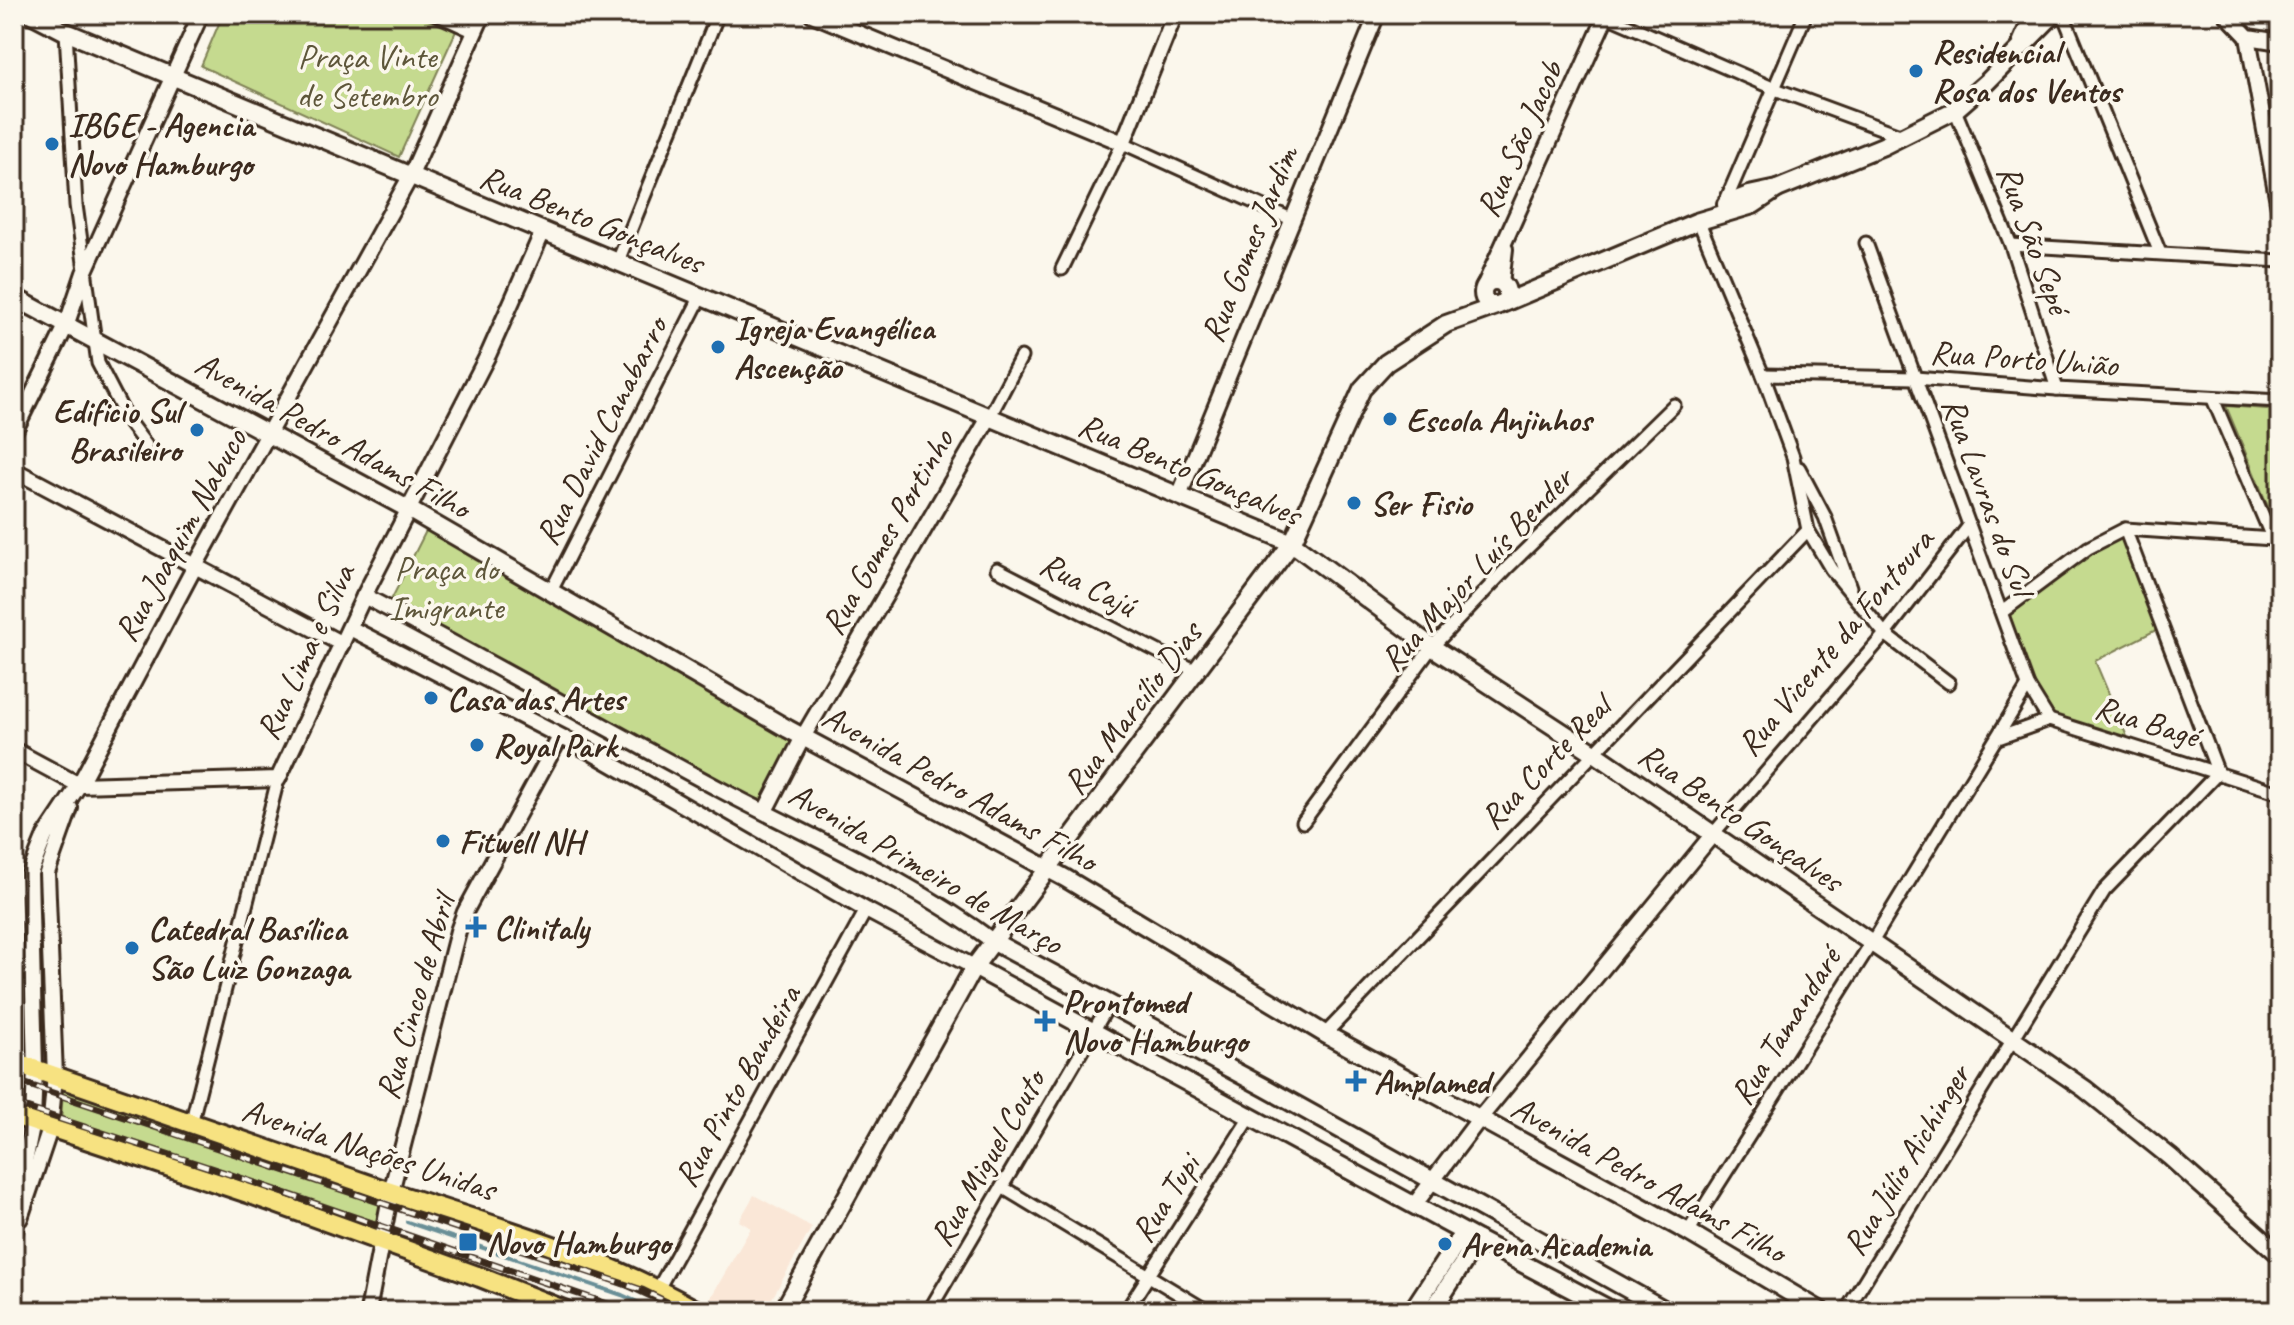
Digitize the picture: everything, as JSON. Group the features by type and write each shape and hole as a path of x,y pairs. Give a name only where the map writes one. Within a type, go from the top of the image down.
{"main road":[{"name":"Rua Bento Gonçalves","path":"31,14 66,32 410,177 1292,543 1432,647 1593,752 2013,1038 2131,1124 2280,1255"},
{"name":"Rua Marcílio Dias","path":"2017,53 2034,14"},
{"name":"Rua Marcílio Dias","path":"1699,222 1724,205 1777,189 1905,137 1955,110 2054,14"},
{"name":"Rua Marcílio Dias","path":"1446,324 1699,222 1753,205 1777,189"},
{"name":"Rua Marcílio Dias","path":"783,1311 974,967 1292,543 1362,389 1386,363 1446,324 1494,281 1503,284 1550,283"},
{"path":"1483,288 1485,301 1499,305 1507,296 1503,284"},
{"name":"Avenida Pedro Adams Filho","path":"14,297 408,509 803,737 1049,870 1325,1034 1688,1232 1821,1311"},
{"name":"Avenida Primeiro de Março","path":"994,942 1108,1006 1264,1087 1667,1311"},
{"name":"Avenida Primeiro de Março","path":"974,967 1613,1311"},
{"name":"Avenida Nações Unidas","path":"14,1062 568,1250 658,1289 697,1311"},
{"path":"14,1115 248,1193 566,1311"},
{"path":"1412,1311 1470,1236"},
{"path":"1432,1311 1470,1236"}],"street":[{"path":"14,432 66,326 84,273 201,14"},
{"path":"436,14 475,32"},
{"name":"Rua Joaquim Nabuco","path":"14,1233 16,1196 42,1126 35,1069 30,873 45,836 79,785 194,568 410,177 483,14"},
{"path":"618,261 718,14"},
{"path":"1062,269 1123,143 1175,14"},
{"name":"Rua Gomes Jardim","path":"1179,496 1377,14"},
{"path":"1724,205 1806,14"},
{"path":"2063,14 2160,253"},
{"path":"2226,14 2248,37 2280,213"},
{"path":"1605,15 1775,89 1905,137"},
{"name":"Rua São Jacob","path":"1483,288 1505,245 1605,15"},
{"path":"821,16 1123,143 1291,219"},
{"path":"66,32 76,205 98,363 128,421 146,445"},
{"path":"2248,37 2280,42"},
{"name":"Rua São Sepé","path":"1955,110 2011,245 2057,389"},
{"path":"1699,222 1763,375 1793,457 1825,517 1851,590"},
{"name":"Rua Lima e Silva","path":"191,1124 278,779 364,596 489,353 543,231"},
{"name":"Rua Lavras do Sul","path":"1866,243 2028,686 2049,720"},
{"name":"Rua São Jacob","path":"1503,284 1505,245"},
{"path":"2011,245 2280,261"},
{"name":"Rua David Canabarro","path":"551,591 701,296"},
{"name":"Rua Gomes Portinho","path":"765,811 803,737 990,416 1021,357"},
{"name":"Rua Porto União","path":"1763,375 1915,378 2280,401"},
{"path":"2213,399 2280,556"},
{"name":"Rua Major Luís Bender","path":"1303,822 1432,647 1508,567 1674,405"},
{"path":"1793,457 1808,530 1831,569 1885,634 1949,683"},
{"path":"14,470 342,644"},
{"name":"Rua Vicente da Fontoura","path":"1415,1204 1480,1118 1713,834 1885,634 1968,527"},
{"path":"2002,612 2088,548 2125,529 2273,539"},
{"path":"2125,529 2218,773"},
{"name":"Rua Corte Real","path":"1325,1034 1808,530"},
{"name":"Rua Cajú","path":"997,569 1196,671"},
{"name":"Avenida Primeiro de Março","path":"364,596 726,793 883,873 994,942"},
{"name":"Avenida Primeiro de Março","path":"350,628 560,737 866,910 974,967"},
{"name":"Rua Tamandaré","path":"1688,1232 1872,942 2028,686"},
{"name":"Rua Bagé","path":"1998,738 2049,720 2280,793"},
{"name":"Rua Cinco de Abril","path":"368,1311 391,1192 458,931 465,912 560,737"},
{"path":"14,750 79,785 278,779"},
{"name":"Rua Júlio Aichinger","path":"1846,1311 2104,891 2218,773"},
{"name":"Rua Joaquim Nabuco","path":"14,1233 55,1076 47,873 79,785"},
{"name":"Rua Pinto Bandeira","path":"658,1289 866,910"},
{"name":"Rua Miguel Couto","path":"929,1311 1108,1006"},
{"name":"Rua Tupi","path":"1126,1311 1251,1116"},
{"path":"1002,1187 1207,1311"}],"shaded area":[{"path":"14,990 33,1007 35,1069 14,1063"},
{"path":"754,1195 812,1227 765,1311 703,1311 751,1228 739,1221"}],"green space":[{"name":"Praça Vinte de Setembro","path":"223,14 413,14 456,31 399,157 201,66"},
{"path":"2226,406 2280,410 2280,535"},
{"name":"Praça do Imigrante","path":"427,529 798,738 764,801 729,789 389,604"},
{"path":"2122,535 2158,629 2095,661 2128,739 2053,716 2033,682 2007,614 2091,552"},
{"path":"63,1085 388,1199 383,1224 61,1125"}],"waterway":[{"path":"14,1092 28,1096"},
{"path":"407,1222 622,1295 657,1311"}],"railway":[{"path":"14,1080 642,1290 685,1311"},
{"path":"14,1104 628,1311"}],"place":[{"name":"Residencial Rosa dos Ventos","path":"1916,71"},
{"name":"IBGE - Agencia Novo Hamburgo","path":"52,144"},
{"name":"Igreja Evangélica Ascenção","path":"718,347"},
{"name":"Escola Anjinhos","path":"1390,419"},
{"name":"Edificio Sul Brasileiro","path":"197,430"},
{"name":"Ser Fisio","path":"1354,503"},
{"name":"Casa das Artes","path":"431,698"},
{"name":"Royal Park","path":"477,745"},
{"name":"Fitwell NH","path":"443,841"},
{"name":"Clinitaly","path":"476,927"},
{"name":"Catedral Basílica São Luiz Gonzaga","path":"132,948"},
{"name":"Prontomed Novo Hamburgo","path":"1045,1021"},
{"name":"Amplamed","path":"1356,1081"},
{"name":"Novo Hamburgo","path":"468,1242"},
{"name":"Arena Academia","path":"1445,1244"}]}
